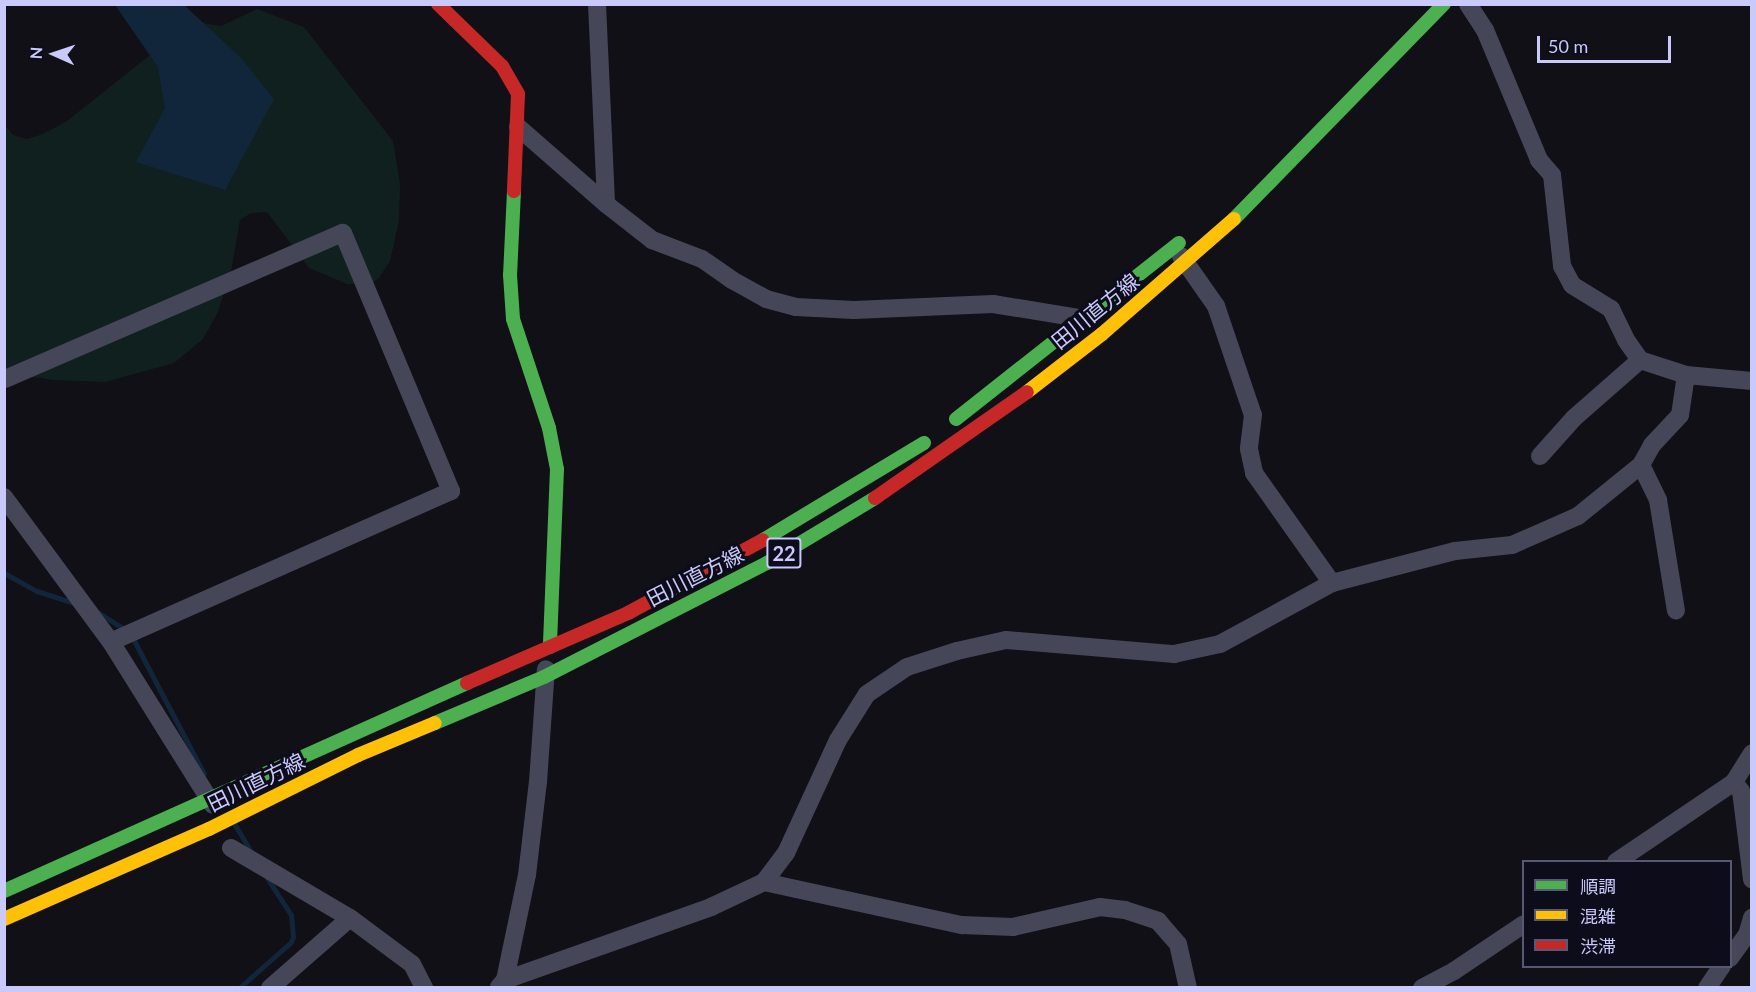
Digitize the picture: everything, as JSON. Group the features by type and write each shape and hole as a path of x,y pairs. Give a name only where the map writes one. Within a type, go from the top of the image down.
{"main road":[{"path":"438,4 502,66 518,94 510,275 513,320 549,428 556,469 550,647"},
{"name":"田川直方線","path":"4,919 222,823 358,754 544,677 767,563 856,511 1019,399 1102,334 1187,262 1253,202 1444,4"},
{"name":"田川直方線","path":"4,891 628,613 763,540 944,428 1086,319 1190,234"}],"street":[{"path":"597,4 606,204"},
{"path":"1468,4 1485,30 1539,160 1552,175 1562,266 1572,285 1611,309 1626,340 1640,360 1686,375 1752,381"},
{"path":"518,126 606,204 652,240 702,259 732,280 766,299 796,307 854,310 993,304 1086,319"},
{"path":"5,379 343,232 451,491 111,642"},
{"path":"1173,249 1187,262 1216,306 1253,415 1249,449 1254,473 1332,583"},
{"path":"1540,456 1574,418 1640,360"},
{"path":"502,984 711,907 764,882 786,853 838,740 867,694 907,667 957,651 1006,640 1174,654 1220,644 1332,583 1455,551 1512,545 1578,516 1641,465 1652,445 1680,415 1686,375"},
{"path":"1641,465 1659,500 1676,611"},
{"path":"4,497 111,642 222,823"},
{"path":"502,984 527,875 538,782 544,677 550,647"},
{"path":"1617,860 1734,782 1752,753"},
{"path":"1734,782 1741,791 1752,879"},
{"path":"231,848 350,918 412,964 424,987"},
{"path":"764,882 962,925 1014,927 1100,907 1125,910 1158,921 1178,944 1188,987"},
{"path":"270,987 350,918"},
{"path":"1732,957 1747,935 1752,918"},
{"path":"1422,987 1454,971 1522,925"},
{"path":"1707,987 1721,968"}],"shaded area":[{"path":"257,9 304,27 393,141 400,184 399,221 390,261 379,278 371,284 347,284 309,268 267,212 251,213 240,220 231,272 217,314 203,339 174,363 105,382 54,380 5,373 4,124 13,135 27,139 43,134 67,121 184,28 203,23 221,26"}],"water":[{"path":"115,5 184,5 241,58 274,99 225,190 136,162 165,108 158,67"}],"waterway":[{"path":"4,573 37,591 75,603"},
{"path":"93,609 130,633 204,774"},
{"path":"235,825 252,853"},
{"path":"239,988 291,942 293,937 291,915 266,876"}],"traffic: fast":[{"path":"1234,219 1444,4"},
{"path":"514,191 510,275 513,319 549,428 557,469 550,647"},
{"path":"956,419 1179,243"},
{"path":"763,540 924,443"},
{"path":"435,723 544,677 767,563 875,498"},
{"path":"4,891 467,683"}],"traffic: slow":[{"path":"1027,392 1102,334 1234,219"},
{"path":"4,919 209,829 358,755 435,723"}],"traffic: jam":[{"path":"438,4 502,66 518,94 514,191"},
{"path":"875,498 1027,392"},
{"path":"467,683 628,613 763,540"}]}
